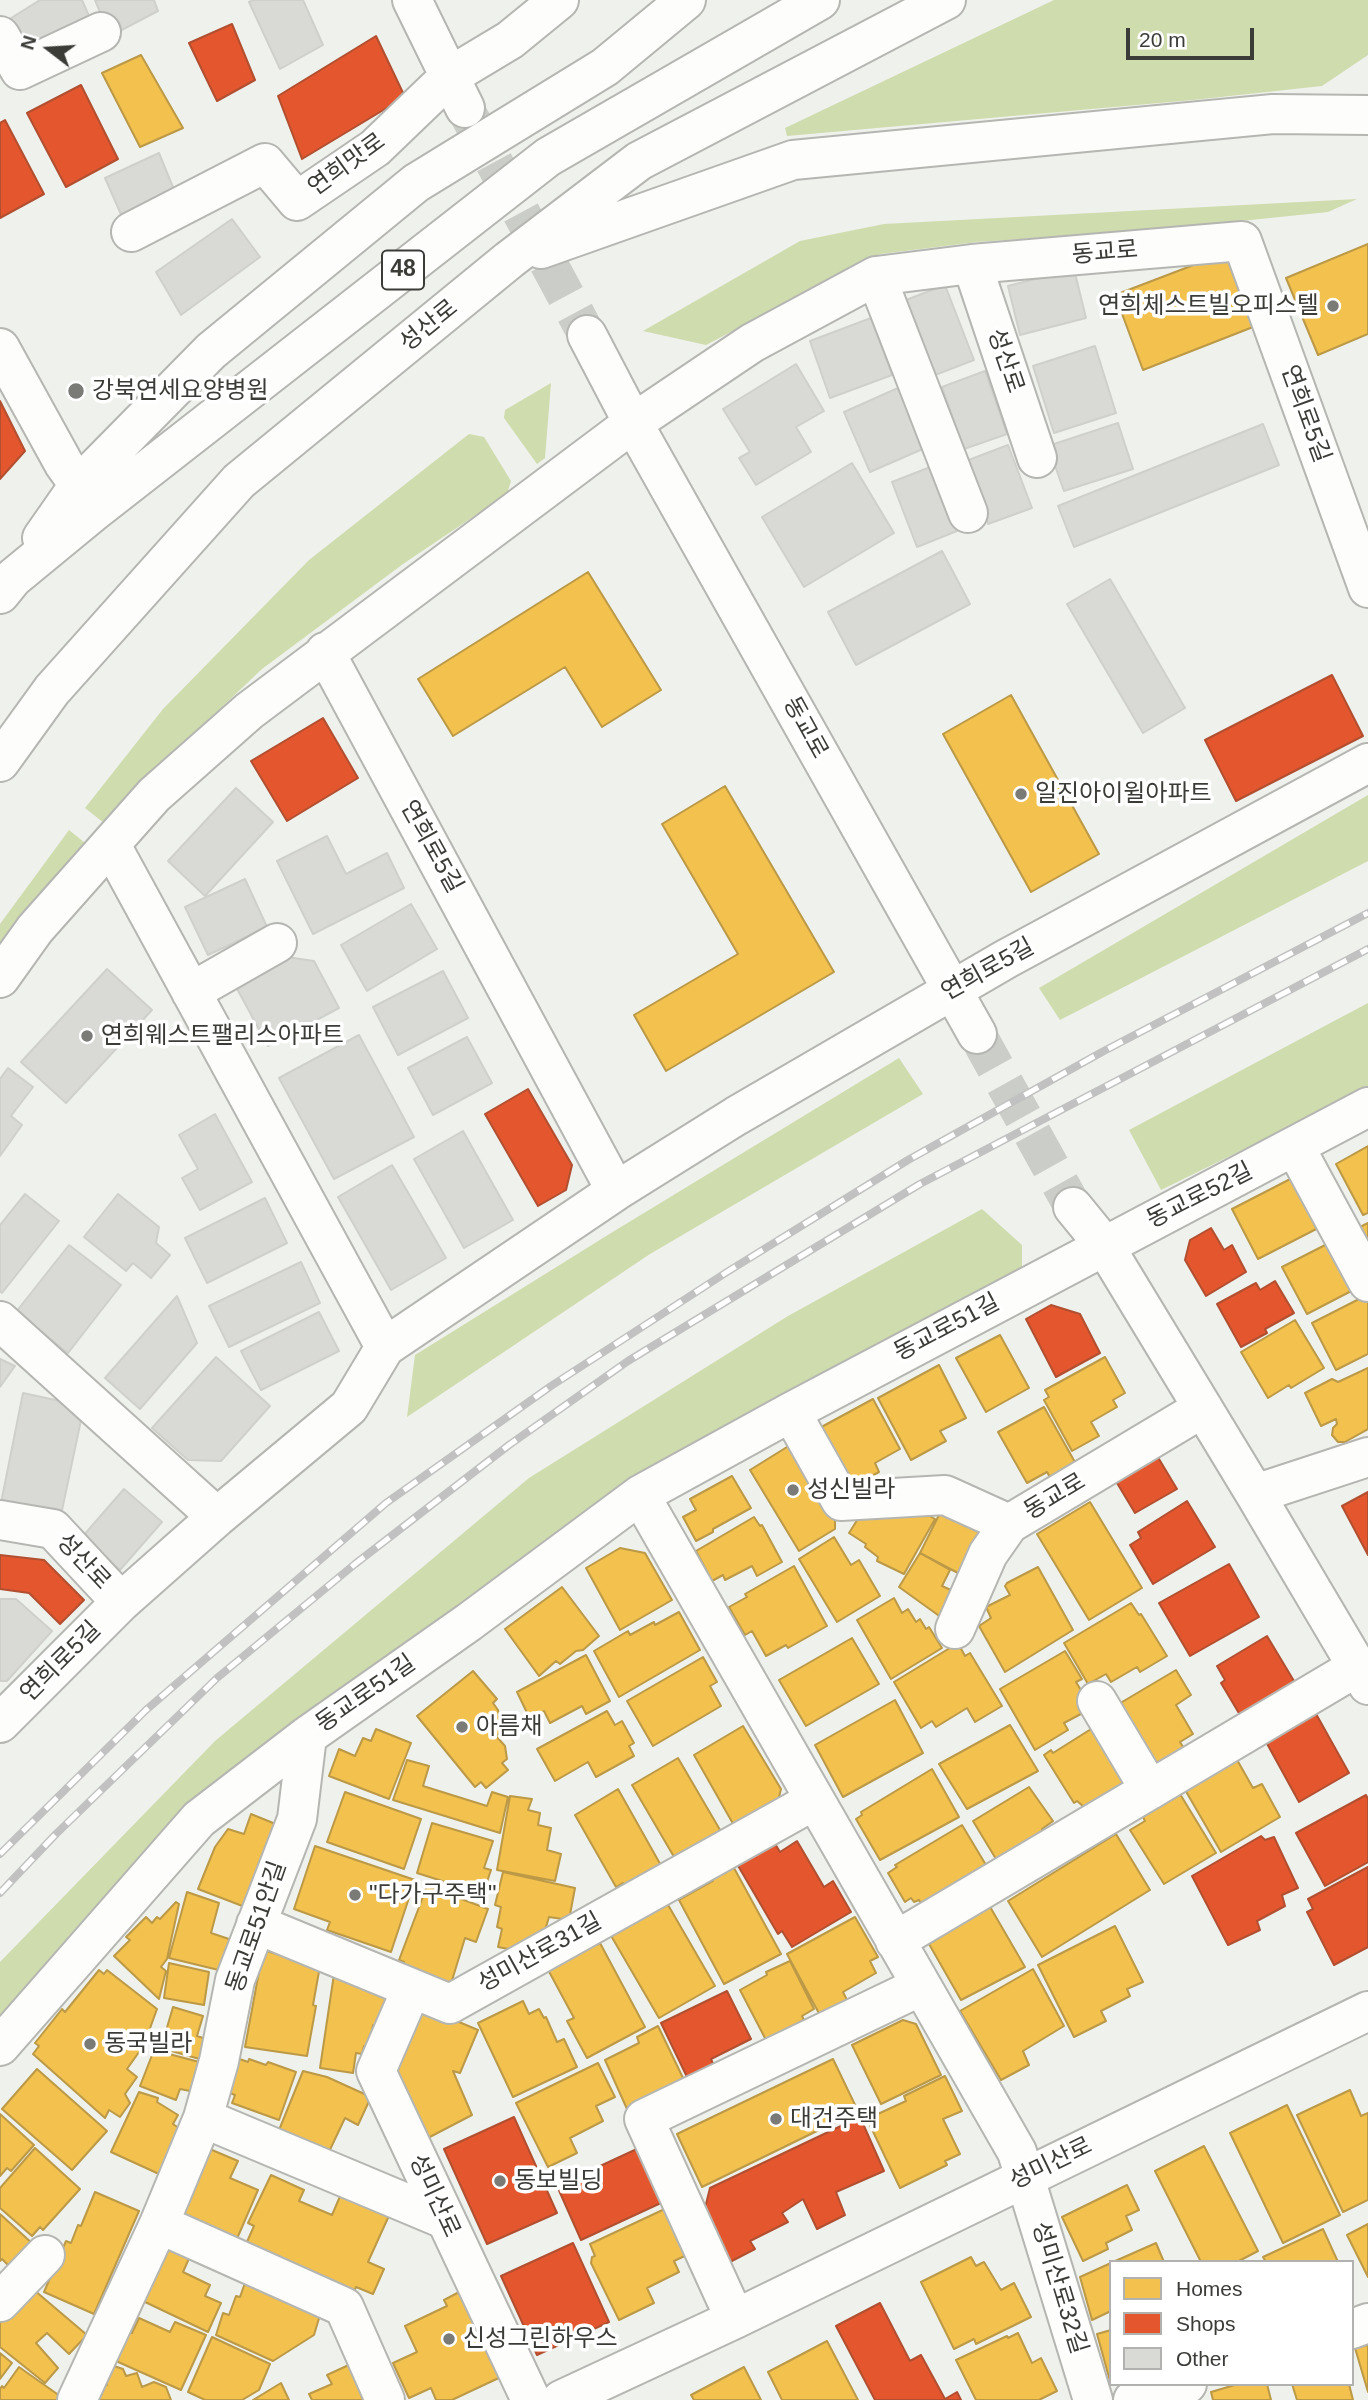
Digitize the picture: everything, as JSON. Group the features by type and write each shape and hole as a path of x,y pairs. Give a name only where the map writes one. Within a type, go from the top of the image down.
{"street":[{"path":"412,0 457,92"},
{"name":"연희맛로","path":"131,232 265,163 297,201 457,92 510,40 559,0"},
{"path":"6,586 79,485 211,351 415,183 605,67 687,0"},
{"name":"48","path":"6,586 103,505 548,158 820,0"},
{"name":"성산로","path":"0,762 52,690 239,481 509,260 639,161 946,0"},
{"path":"0,36 20,70 101,32"},
{"path":"1273,114 1368,91"},
{"path":"509,260 793,160 1273,114 1368,115"},
{"name":"동교로","path":"633,423 752,343 876,276 972,264 1242,241"},
{"name":"연희로5길","path":"1242,241 1368,588"},
{"name":"성산로","path":"972,264 1037,458"},
{"path":"876,276 968,513"},
{"name":"동교로","path":"587,335 633,423 977,1034"},
{"path":"0,348 64,464 79,485"},
{"path":"0,978 35,929 154,795 249,711 633,423"},
{"name":"연희로5길","path":"325,652 616,1191"},
{"name":"연희로5길","path":"0,1723 121,1602 217,1517 349,1407 385,1348 616,1191 736,1116 952,990 1368,763"},
{"path":"111,845 385,1348"},
{"path":"191,992 277,943"},
{"name":"동교로52길","path":"1104,1245 1368,1107"},
{"path":"1295,1147 1368,1282"},
{"path":"895,1941 1150,1790 1362,1676 1104,1245 1073,1207"},
{"name":"동교로51길","path":"0,2046 199,1819 307,1736 469,1622 640,1495 1104,1245"},
{"path":"0,1321 217,1517"},
{"name":"동교로","path":"955,1629 988,1554 1009,1524 1203,1408"},
{"path":"790,1412 841,1501 946,1495 1009,1524"},
{"path":"1255,1494 1368,1457"},
{"path":"640,1495 1017,2152 1026,2176"},
{"name":"성산로","path":"0,1520 53,1529 121,1602"},
{"path":"1097,1701 1150,1790"},
{"name":"동교로51안길","path":"77,2400 159,2224 203,2118 219,2061 235,1980 297,1819 307,1736"},
{"name":"성미산로31길","path":"256,1924 450,2004 815,1800"},
{"path":"736,2319 645,2119 921,1986"},
{"name":"성미산로","path":"411,1990 376,2071 531,2400"},
{"name":"성미산로","path":"561,2400 736,2319 1368,2011"},
{"path":"203,2118 444,2219"},
{"name":"성미산로32길","path":"1026,2176 1093,2400"},
{"path":"159,2224 344,2307 386,2400"},
{"path":"0,2302 45,2255"},
{"path":"1133,2400 1179,2386"}],"green space":[{"path":"1054,0 1368,0 1368,55 1322,86 787,136 785,128"},
{"path":"1357,199 1328,212 1154,230 977,242 880,254 706,345 643,331 800,241 884,224"},
{"path":"551,383 545,458 537,464 504,418 505,410"},
{"path":"469,434 484,437 511,481 507,494 403,564 262,669 162,764 109,827 85,808 163,709 309,560"},
{"path":"1368,795 1368,861 1060,1020 1039,988"},
{"path":"69,830 90,847 0,957 0,924"},
{"path":"1368,1003 1368,1088 1161,1190 1129,1130"},
{"path":"899,1058 923,1094 650,1254 407,1417 415,1355"},
{"path":"982,1209 1022,1245 1022,1288 445,1630 97,1915 0,2024 0,1962 215,1741 529,1478 788,1316"}],"building: Homes":[{"path":"141,55 183,128 140,147 102,73"},
{"name":"연희체스트빌오피스텔","path":"1368,244 1368,334 1318,355 1286,278"},
{"path":"1225,253 1253,327 1143,370 1115,295"},
{"path":"588,572 661,690 602,727 565,667 453,736 418,679"},
{"name":"일진아이윌아파트","path":"1011,695 1099,854 1031,892 943,734"},
{"path":"725,786 834,972 666,1071 634,1015 738,954 662,824"},
{"path":"1368,1146 1368,1213 1363,1215 1336,1164"},
{"path":"1300,1174 1326,1224 1258,1259 1232,1209"},
{"path":"1368,1223 1368,1248 1358,1228"},
{"path":"1335,1240 1359,1287 1307,1314 1282,1267"},
{"path":"1365,1296 1368,1301 1368,1354 1336,1370 1312,1323"},
{"path":"1295,1320 1324,1368 1268,1398 1241,1352"},
{"path":"1000,1335 1029,1388 986,1412 956,1358"},
{"path":"1105,1357 1125,1393 1113,1400 1117,1407 1091,1422 1099,1436 1072,1451 1044,1400 1049,1397 1045,1390"},
{"path":"939,1365 966,1418 940,1431 946,1441 911,1460 878,1398"},
{"path":"1368,1368 1368,1429 1345,1442 1338,1442 1332,1435 1337,1424 1336,1419 1321,1426 1305,1393 1332,1379 1338,1382"},
{"path":"873,1399 900,1449 875,1463 879,1472 846,1490 814,1431"},
{"path":"1044,1407 1076,1464 1051,1479 1047,1472 1027,1483 998,1432"},
{"name":"성신빌라","path":"795,1442 835,1511 835,1529 799,1551 750,1470"},
{"path":"732,1476 751,1508 696,1541 683,1517 696,1510 690,1499"},
{"path":"1090,1502 1142,1588 1089,1620 1037,1534"},
{"path":"945,1503 995,1523 972,1548 958,1573 920,1553"},
{"path":"908,1504 935,1519 904,1574 877,1561 878,1557 865,1547 866,1544 849,1533 861,1514"},
{"path":"754,1517 760,1526 762,1525 782,1562 757,1576 752,1566 725,1580 723,1575 712,1581 696,1551"},
{"path":"834,1537 851,1565 859,1560 880,1596 837,1622 799,1559"},
{"path":"620,1548 645,1553 672,1600 620,1630 586,1568"},
{"path":"920,1553 950,1570 942,1586 962,1595 949,1623 899,1587"},
{"path":"794,1566 827,1626 788,1648 786,1645 766,1656 752,1631 745,1635 729,1607 747,1597 745,1594"},
{"path":"1038,1567 1073,1630 1005,1672 979,1626 991,1618 986,1607 1010,1595 1005,1586 1007,1583"},
{"path":"562,1587 599,1636 560,1664 556,1661 539,1676 505,1629"},
{"path":"894,1598 902,1613 908,1609 916,1622 920,1619 926,1629 929,1627 942,1648 891,1679 857,1620"},
{"path":"1131,1603 1167,1656 1140,1672 1137,1667 1111,1682 1106,1674 1088,1684 1064,1643"},
{"path":"679,1612 700,1650 619,1697 594,1651 628,1631 630,1635"},
{"path":"852,1638 879,1684 806,1726 779,1680"},
{"path":"958,1643 965,1656 970,1653 1002,1706 975,1722 967,1708 936,1727 932,1721 921,1728 894,1682"},
{"path":"1065,1651 1082,1679 1076,1682 1092,1708 1064,1723 1068,1730 1035,1750 1000,1689"},
{"path":"586,1655 610,1701 586,1714 582,1706 550,1723 544,1711 530,1719 517,1692"},
{"path":"703,1657 717,1682 710,1686 721,1706 653,1746 627,1701"},
{"path":"1176,1670 1191,1695 1176,1705 1193,1734 1180,1742 1187,1753 1156,1772 1117,1705"},
{"name":"아름채","path":"473,1671 497,1699 493,1703 500,1720 495,1723 502,1731 496,1736 505,1746 507,1759 502,1763 508,1770 486,1788 481,1782 475,1787 417,1716"},
{"path":"895,1700 923,1753 843,1797 815,1745"},
{"path":"607,1711 615,1725 622,1721 634,1743 629,1746 634,1756 596,1777 588,1762 555,1781 537,1749"},
{"path":"1099,1724 1134,1779 1084,1807 1077,1801 1074,1803 1044,1755 1051,1750 1053,1753"},
{"path":"1010,1725 1038,1771 967,1809 939,1764"},
{"path":"743,1726 781,1789 777,1805 736,1829 694,1755"},
{"path":"376,1729 411,1743 389,1799 329,1776 339,1749 355,1756 363,1738 371,1741"},
{"path":"678,1758 723,1835 677,1862 632,1785"},
{"path":"1236,1758 1253,1788 1262,1784 1280,1817 1221,1852 1184,1788"},
{"path":"407,1760 429,1766 423,1786 487,1806 492,1792 508,1797 500,1833 393,1800"},
{"path":"932,1769 959,1817 880,1860 856,1819 862,1815 861,1812"},
{"path":"1029,1787 1053,1821 1042,1829 1046,1838 1021,1853 1017,1846 996,1859 973,1821"},
{"path":"618,1789 663,1869 627,1890 623,1883 616,1887 575,1815"},
{"path":"345,1792 421,1819 404,1869 327,1842"},
{"path":"1180,1794 1216,1853 1164,1884 1130,1830 1145,1821 1143,1817"},
{"path":"510,1796 532,1799 528,1810 540,1813 538,1825 551,1828 547,1850 561,1854 555,1881 497,1870"},
{"path":"251,1814 278,1825 245,1907 198,1889 215,1847 228,1829 244,1834"},
{"path":"432,1823 493,1841 484,1868 491,1870 483,1894 417,1873"},
{"path":"962,1825 989,1870 924,1908 919,1900 914,1902 911,1898 905,1902 888,1873 897,1867 895,1865"},
{"path":"1116,1834 1150,1890 1042,1957 1008,1901"},
{"name":"\"다가구주택\"","path":"315,1846 415,1880 391,1952 327,1930 330,1922 294,1909"},
{"path":"730,1866 734,1868 781,1954 724,1984 679,1900 713,1881 711,1877"},
{"path":"503,1872 575,1888 569,1920 549,1917 543,1937 519,1951 498,1947 502,1929 497,1927 501,1907 495,1905"},
{"path":"427,1886 488,1909 476,1942 465,1938 450,1987 400,1971 404,1962 399,1960"},
{"path":"187,1892 219,1903 211,1933 235,1941 227,1972 169,1958"},
{"path":"664,1898 715,1986 659,2018 610,1934"},
{"path":"176,1902 179,1904 167,1959 161,1967 166,1971 159,1999 114,1956 130,1940 126,1937 146,1917 152,1923 157,1917 160,1919"},
{"path":"989,1905 1025,1967 961,2000 929,1944 947,1933 945,1931"},
{"path":"855,1917 878,1957 870,1961 876,1973 843,1992 848,2002 821,2017 787,1954"},
{"path":"1115,1926 1143,1982 1127,1989 1130,1996 1101,2011 1106,2021 1074,2037 1038,1965"},
{"path":"594,1940 597,1945 600,1943 645,2027 587,2058 567,2021 574,2018 546,1966"},
{"path":"263,1950 320,1966 307,2056 245,2047"},
{"path":"790,1961 814,2009 802,2016 804,2020 766,2040 740,1990 767,1975 766,1972"},
{"path":"169,1963 209,1972 204,2005 164,1998"},
{"path":"1033,1969 1064,2026 1023,2051 1029,2065 1001,2080 960,2011"},
{"name":"동국빌라","path":"99,1970 104,1974 107,1970 157,2009 144,2045 127,2069 137,2077 125,2094 130,2103 120,2117 109,2110 105,2118 33,2054 39,2046 35,2043 62,2009 65,2012"},
{"path":"334,1974 357,1978 355,1986 391,1992 385,2027 373,2025 369,2048 364,2046 362,2054 356,2053 353,2073 320,2068"},
{"path":"523,2001 529,2014 539,2009 544,2018 546,2017 557,2042 564,2039 577,2067 513,2097 478,2023"},
{"path":"416,2004 478,2030 460,2073 453,2071 472,2115 424,2140 391,2068"},
{"path":"173,2007 203,2016 197,2036 209,2040 203,2060 161,2048"},
{"path":"903,2020 916,2024 941,2075 881,2104 852,2045"},
{"path":"658,2026 684,2080 627,2109 605,2060 639,2043 637,2037"},
{"path":"154,2050 203,2063 195,2092 180,2089 176,2100 140,2086"},
{"path":"234,2057 266,2065 268,2062 296,2072 279,2120 232,2103 235,2095 222,2090"},
{"name":"대건주택","path":"833,2059 858,2111 702,2187 677,2134"},
{"path":"598,2063 615,2097 596,2106 603,2121 570,2138 577,2153 548,2167 516,2103"},
{"path":"37,2069 107,2131 72,2170 2,2109"},
{"path":"303,2071 327,2077 371,2097 358,2125 345,2118 327,2156 277,2135"},
{"path":"945,2076 962,2111 943,2119 960,2154 945,2161 947,2165 900,2188 867,2119 906,2101 904,2096"},
{"path":"1350,2090 1361,2116 1368,2113 1368,2200 1343,2212 1297,2115"},
{"path":"139,2092 158,2098 157,2102 178,2115 173,2124 180,2129 159,2174 111,2152"},
{"path":"1287,2105 1340,2215 1283,2243 1230,2133"},
{"path":"0,2114 34,2145 11,2171 7,2168 0,2176"},
{"path":"1204,2146 1258,2251 1241,2260 1200,2260 1155,2171"},
{"path":"205,2147 238,2161 230,2178 258,2190 236,2241 176,2215"},
{"path":"35,2148 80,2189 43,2230 40,2227 32,2236 0,2208 0,2188"},
{"path":"271,2175 304,2190 299,2201 332,2215 344,2187 392,2209 368,2262 384,2269 373,2294 356,2287 354,2292 246,2244 254,2226 248,2223"},
{"path":"1127,2185 1139,2210 1126,2216 1132,2230 1106,2243 1108,2249 1083,2261 1062,2217"},
{"path":"95,2192 139,2211 94,2314 44,2292 66,2241 71,2243"},
{"path":"669,2207 691,2253 674,2261 679,2272 647,2288 654,2303 619,2320 591,2263 592,2257 595,2256 590,2244"},
{"path":"0,2214 34,2245 12,2269 2,2259 0,2261"},
{"path":"1368,2224 1368,2277 1347,2235"},
{"path":"1323,2229 1337,2260 1265,2260 1263,2257"},
{"path":"162,2241 191,2254 183,2272 210,2285 205,2296 221,2303 208,2332 143,2301"},
{"path":"1156,2243 1163,2260 1118,2260"},
{"path":"971,2257 976,2266 984,2262 1001,2290 1014,2283 1031,2317 976,2344 974,2339 954,2349 921,2282"},
{"path":"1109,2264 1109,2312 1092,2320 1080,2277"},
{"path":"246,2280 320,2315 314,2335 273,2361 216,2335 223,2313 229,2315"},
{"path":"34,2290 87,2335 69,2354 47,2333 36,2343 58,2368 45,2383 0,2347 0,2322 5,2316 9,2319"},
{"name":"신성그린하우스","path":"463,2290 503,2376 452,2400 436,2400 431,2388 409,2398 393,2363 417,2352 405,2326 447,2306 444,2300"},
{"path":"139,2318 170,2332 175,2322 206,2335 181,2390 107,2357 120,2328 132,2333"},
{"path":"1109,2331 1109,2377 1097,2334"},
{"path":"1018,2333 1032,2363 1041,2358 1057,2391 1039,2400 976,2400 956,2360"},
{"path":"212,2337 270,2364 259,2390 242,2400 205,2400 188,2392"},
{"path":"827,2341 858,2400 782,2400 768,2372"},
{"path":"1368,2345 1368,2392 1355,2348"},
{"path":"0,2353 12,2363 0,2379"},
{"path":"353,2363 370,2400 312,2400 309,2394 332,2384 327,2375"},
{"path":"114,2366 123,2369 126,2376 137,2373 142,2387 154,2382 166,2387 171,2400 89,2400 102,2394 100,2387 107,2385 103,2375"},
{"path":"19,2367 60,2396 57,2400 0,2400 0,2389 2,2386 4,2388"},
{"path":"744,2367 761,2400 694,2400 691,2395"},
{"path":"281,2383 289,2400 253,2400"},
{"path":"1231,2386 1268,2386 1271,2400 1213,2400 1211,2392"},
{"path":"1293,2386 1350,2386 1353,2400 1297,2400"}],"building: Shops":[{"path":"232,24 255,80 217,101 189,43"},
{"path":"376,36 405,97 302,159 278,96"},
{"path":"81,85 118,159 66,187 27,113"},
{"path":"5,120 44,194 0,218 0,123"},
{"path":"0,401 25,451 0,479"},
{"path":"1332,675 1363,736 1236,801 1205,740"},
{"path":"323,718 358,778 287,821 251,761"},
{"path":"528,1089 572,1165 566,1190 538,1206 485,1114"},
{"path":"1211,1228 1224,1250 1232,1245 1246,1272 1206,1296 1185,1260 1190,1240"},
{"path":"1275,1281 1294,1313 1265,1329 1267,1333 1241,1347 1217,1304 1256,1283 1260,1290"},
{"path":"1051,1305 1080,1314 1100,1353 1056,1377 1026,1319"},
{"path":"1156,1454 1177,1489 1135,1513 1114,1478"},
{"path":"1368,1492 1368,1555 1342,1506"},
{"path":"1187,1501 1215,1547 1153,1584 1130,1545 1141,1538 1138,1532"},
{"path":"0,1555 44,1560 84,1600 60,1624 29,1593 0,1589"},
{"path":"1229,1564 1259,1617 1190,1656 1159,1603"},
{"path":"1267,1636 1297,1686 1243,1720 1221,1683 1225,1680 1217,1666"},
{"path":"1315,1712 1349,1773 1299,1802 1265,1740"},
{"path":"1366,1795 1368,1862 1325,1886 1296,1833"},
{"path":"1261,1836 1265,1840 1274,1837 1298,1888 1282,1895 1285,1906 1257,1921 1260,1930 1228,1945 1192,1876"},
{"path":"797,1841 824,1887 833,1881 851,1912 792,1947 782,1931 778,1934 737,1864 774,1842 780,1852"},
{"path":"1368,1867 1368,1947 1334,1965 1307,1912 1313,1909 1308,1899"},
{"path":"727,1991 751,2039 711,2059 714,2066 688,2079 661,2023"},
{"name":"동보빌딩","path":"514,2117 557,2213 487,2244 444,2149"},
{"path":"860,2117 884,2171 836,2192 845,2215 817,2229 803,2199 782,2213 788,2222 750,2241 755,2249 728,2263 704,2212 710,2188"},
{"path":"639,2148 663,2202 581,2240 557,2186"},
{"path":"573,2243 609,2322 537,2355 501,2276"},
{"path":"880,2303 910,2361 921,2355 945,2399 957,2392 961,2400 875,2400 836,2326"}],"building: Other":[{"path":"40,0 82,0 103,48 34,70 8,20"},
{"path":"95,0 154,0 158,11 110,36"},
{"path":"303,0 323,45 280,69 249,2"},
{"path":"159,153 179,202 127,228 105,178"},
{"path":"232,219 260,257 181,315 156,272"},
{"path":"1074,269 1086,318 1020,335 1008,286"},
{"path":"945,285 974,360 935,375 906,300"},
{"path":"871,318 892,375 830,398 810,341"},
{"path":"1095,346 1116,413 1054,433 1033,366"},
{"path":"796,364 824,411 796,427 811,452 756,485 739,458 750,452 723,409"},
{"path":"985,371 1007,434 964,449 942,387"},
{"path":"898,388 925,448 870,472 844,412"},
{"path":"1118,423 1133,469 1064,491 1048,446"},
{"path":"1263,424 1279,465 1074,547 1058,506"},
{"path":"1008,445 1032,508 988,524 966,461"},
{"path":"852,463 894,533 804,587 762,517"},
{"path":"933,466 957,531 917,547 892,482"},
{"path":"942,551 970,604 856,665 828,612"},
{"path":"1110,579 1185,708 1143,733 1067,604"},
{"path":"236,788 273,822 205,896 168,861"},
{"path":"327,836 346,874 387,853 404,888 313,934 277,861"},
{"path":"245,879 267,927 208,955 185,907"},
{"path":"411,904 437,949 367,991 341,945"},
{"path":"287,957 314,961 339,1008 268,1046 235,985"},
{"name":"연희웨스트팰리스아파트","path":"107,969 152,1010 66,1103 21,1062"},
{"path":"443,971 468,1018 398,1055 373,1007"},
{"path":"359,1035 414,1137 334,1179 279,1078"},
{"path":"467,1037 492,1083 433,1115 408,1068"},
{"path":"8,1068 33,1087 11,1116 22,1125 0,1156 0,1079"},
{"path":"215,1114 252,1182 200,1210 182,1178 198,1169 179,1135"},
{"path":"463,1131 513,1220 464,1248 414,1159"},
{"path":"392,1165 446,1258 391,1290 338,1197"},
{"path":"25,1194 59,1221 2,1293 0,1225"},
{"path":"118,1194 159,1227 156,1243 170,1255 151,1278 133,1263 126,1271 84,1237"},
{"path":"265,1198 287,1243 207,1283 185,1238"},
{"path":"69,1245 121,1285 68,1353 16,1312"},
{"path":"301,1262 320,1303 229,1347 209,1306"},
{"path":"177,1296 197,1343 140,1409 105,1378"},
{"path":"319,1312 339,1351 261,1390 241,1351"},
{"path":"216,1357 270,1406 221,1461 188,1460 152,1428"},
{"path":"0,1359 15,1366 0,1387"},
{"path":"23,1393 60,1401 81,1420 61,1515 1,1503"},
{"path":"124,1489 162,1522 120,1570 83,1536"},
{"path":"0,1599 16,1599 52,1631 7,1681 0,1681"}],"tunnel":[{"path":"467,112 587,335"},
{"path":"977,1034 1073,1207"}],"railway":[{"path":"0,1854 146,1710 386,1503 551,1386 727,1272 908,1160 1102,1052 1368,913"},
{"path":"0,1893 56,1834 217,1678 355,1564 509,1445 628,1361 920,1184 1368,949"}],"place":[{"name":"연희체스트빌오피스텔","path":"1333,306"},
{"name":"강북연세요양병원","path":"76,391"},
{"name":"일진아이윌아파트","path":"1021,794"},
{"name":"연희웨스트팰리스아파트","path":"87,1036"},
{"name":"성신빌라","path":"793,1490"},
{"name":"아름채","path":"462,1727"},
{"name":"\"다가구주택\"","path":"355,1895"},
{"name":"동국빌라","path":"90,2044"},
{"name":"대건주택","path":"776,2119"},
{"name":"동보빌딩","path":"500,2181"},
{"name":"신성그린하우스","path":"449,2339"}]}
